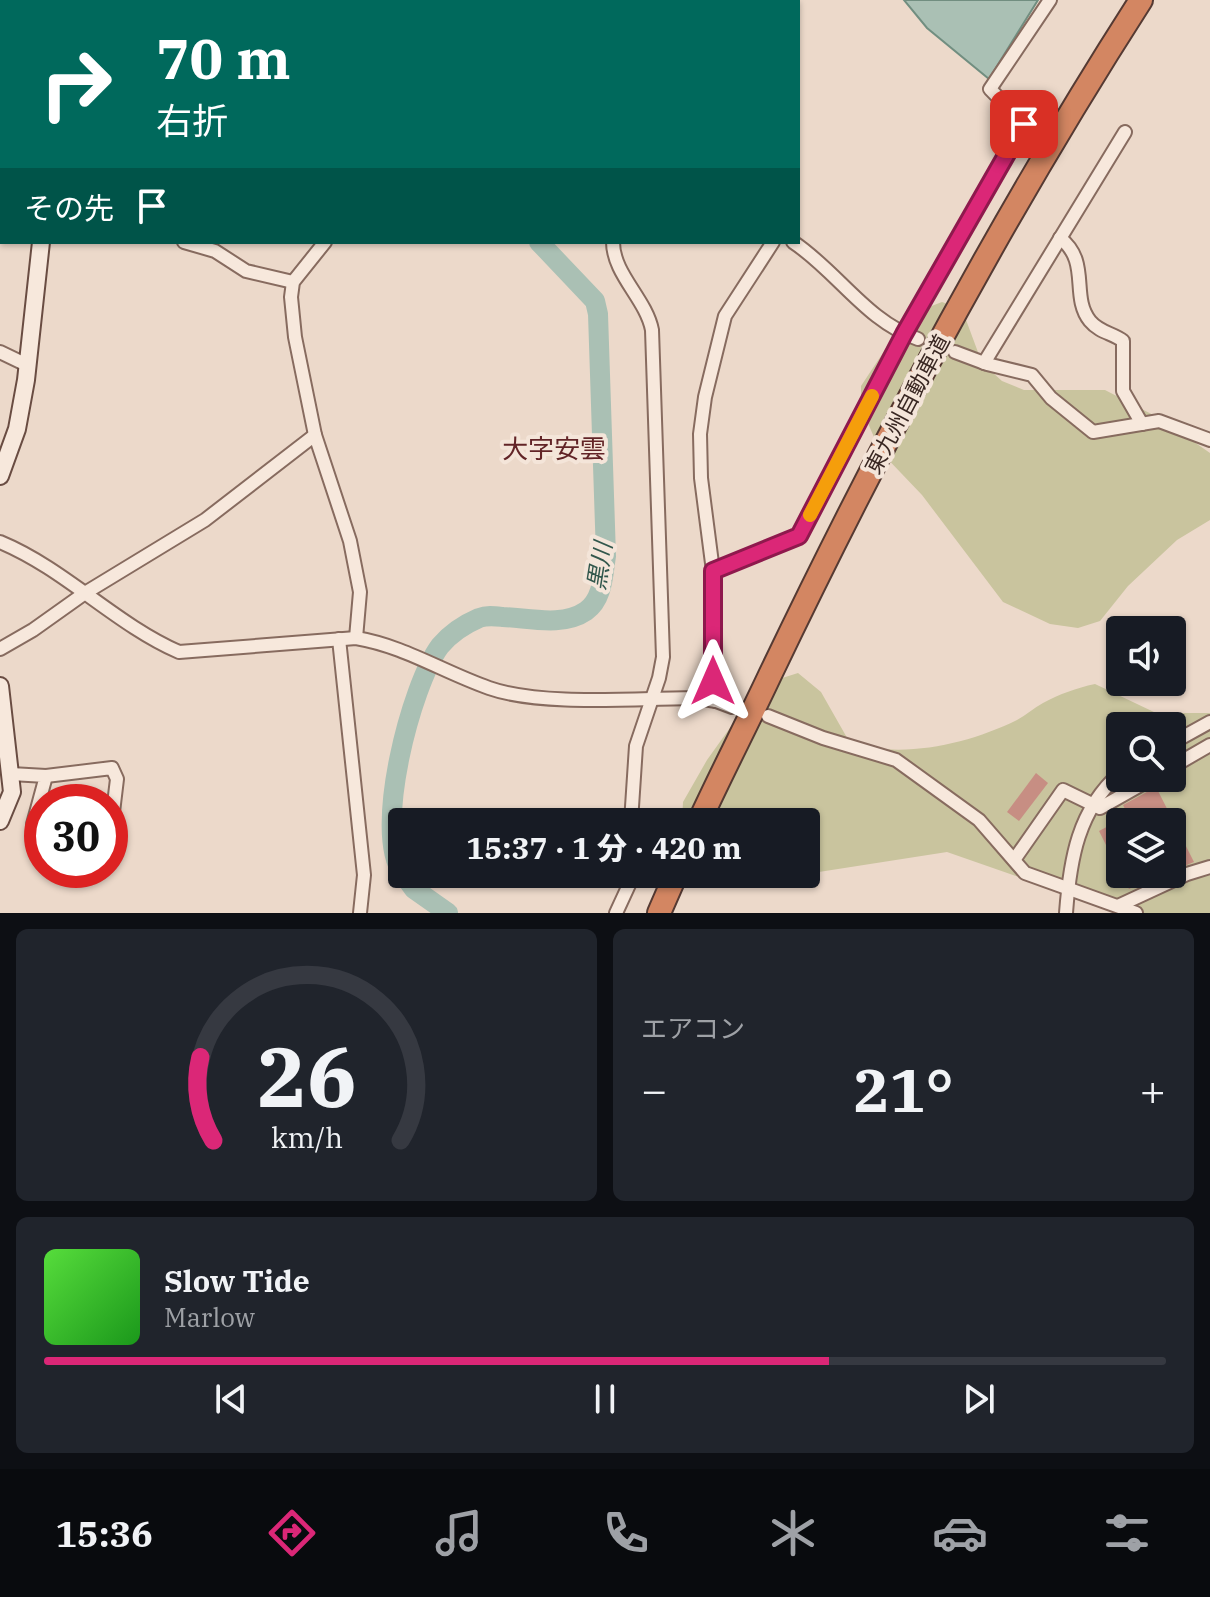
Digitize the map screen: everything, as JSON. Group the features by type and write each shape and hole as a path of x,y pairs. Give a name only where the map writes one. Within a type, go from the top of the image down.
{"highway":[{"name":"東九州自動車道","path":"706,808 837,539 947,328 1059,130 1141,0"},
{"path":"659,913 670,888"}],"main road":[{"path":"0,476 17,429 41,244"},
{"path":"0,686 12,792 0,821"}],"street":[{"path":"713,571 799,536 904,334 1024,124 990,89 1050,0"},
{"path":"984,363 1125,132"},
{"path":"1060,238 1076,257 1088,319 1102,332 1123,341 1123,391 1142,424"},
{"path":"191,244 215,251 246,271 293,282"},
{"path":"323,244 293,282 291,297 295,337 315,435 350,541 360,592 356,638"},
{"path":"613,244 617,260 644,308 652,330 663,657 636,746 632,808"},
{"path":"716,701 713,681 713,571 701,478 700,434 705,397 725,316 772,244"},
{"path":"795,244 871,311 904,334 918,339"},
{"path":"0,352 27,365"},
{"path":"955,352 1032,375 1051,398 1093,432 1159,421 1210,440"},
{"path":"0,649 205,520 315,435"},
{"path":"0,542 85,593 155,641 179,652 356,638 382,642 491,689 564,699 716,701 732,707"},
{"path":"339,639 364,875 360,913"},
{"path":"768,716 823,738 896,760 979,820 1025,873 1136,913"},
{"path":"1186,735 1210,722"},
{"path":"1186,759 1210,745"},
{"path":"11,774 46,776 112,768 116,784"},
{"path":"44,784 46,776"},
{"path":"1066,913 1068,887 1080,831 1092,805 1106,785"},
{"path":"1014,860 1063,790 1100,808 1128,792"},
{"path":"1118,906 1187,874 1210,867"},
{"path":"616,913 628,888"}],"shaded area":[{"path":"904,0 1038,0 989,79 927,28"},
{"path":"942,302 962,309 982,363 1002,381 1024,390 1105,390 1161,419 1210,453 1210,520 1177,540 1128,586 1100,621 1078,628 1050,624 1003,602 922,495 880,451 861,407 861,386 908,315"},
{"path":"798,673 821,692 850,743 892,750 914,749 957,742 998,729 1056,697 1095,684 1106,689 1106,696 1120,696 1154,712 1106,712 1106,792 1186,792 1186,713 1210,713 1210,913 1114,913 947,852 820,872 820,808 683,808 683,802 707,760 747,704 776,680"}],"building":[{"path":"1036,773 1048,783 1019,821 1007,812"},
{"path":"1147,792 1159,792 1167,808 1124,808 1123,805"},
{"path":"1106,827 1106,845 1099,831"},
{"path":"1186,846 1194,862 1186,865"}],"waterway":[{"name":"黒川","path":"393,808 399,759 418,692 429,665 448,637 482,617 556,620 577,616 592,606 601,586 606,556 598,314 595,301 541,244"},
{"name":"黒川","path":"413,888 448,913"}],"slow traffic":[{"path":"810,515 872,396"}],"district":[{"name":"大字安雲","path":"554,449"}],"route":[{"path":"713,681 713,571 799,536 904,334 1024,124"}]}
